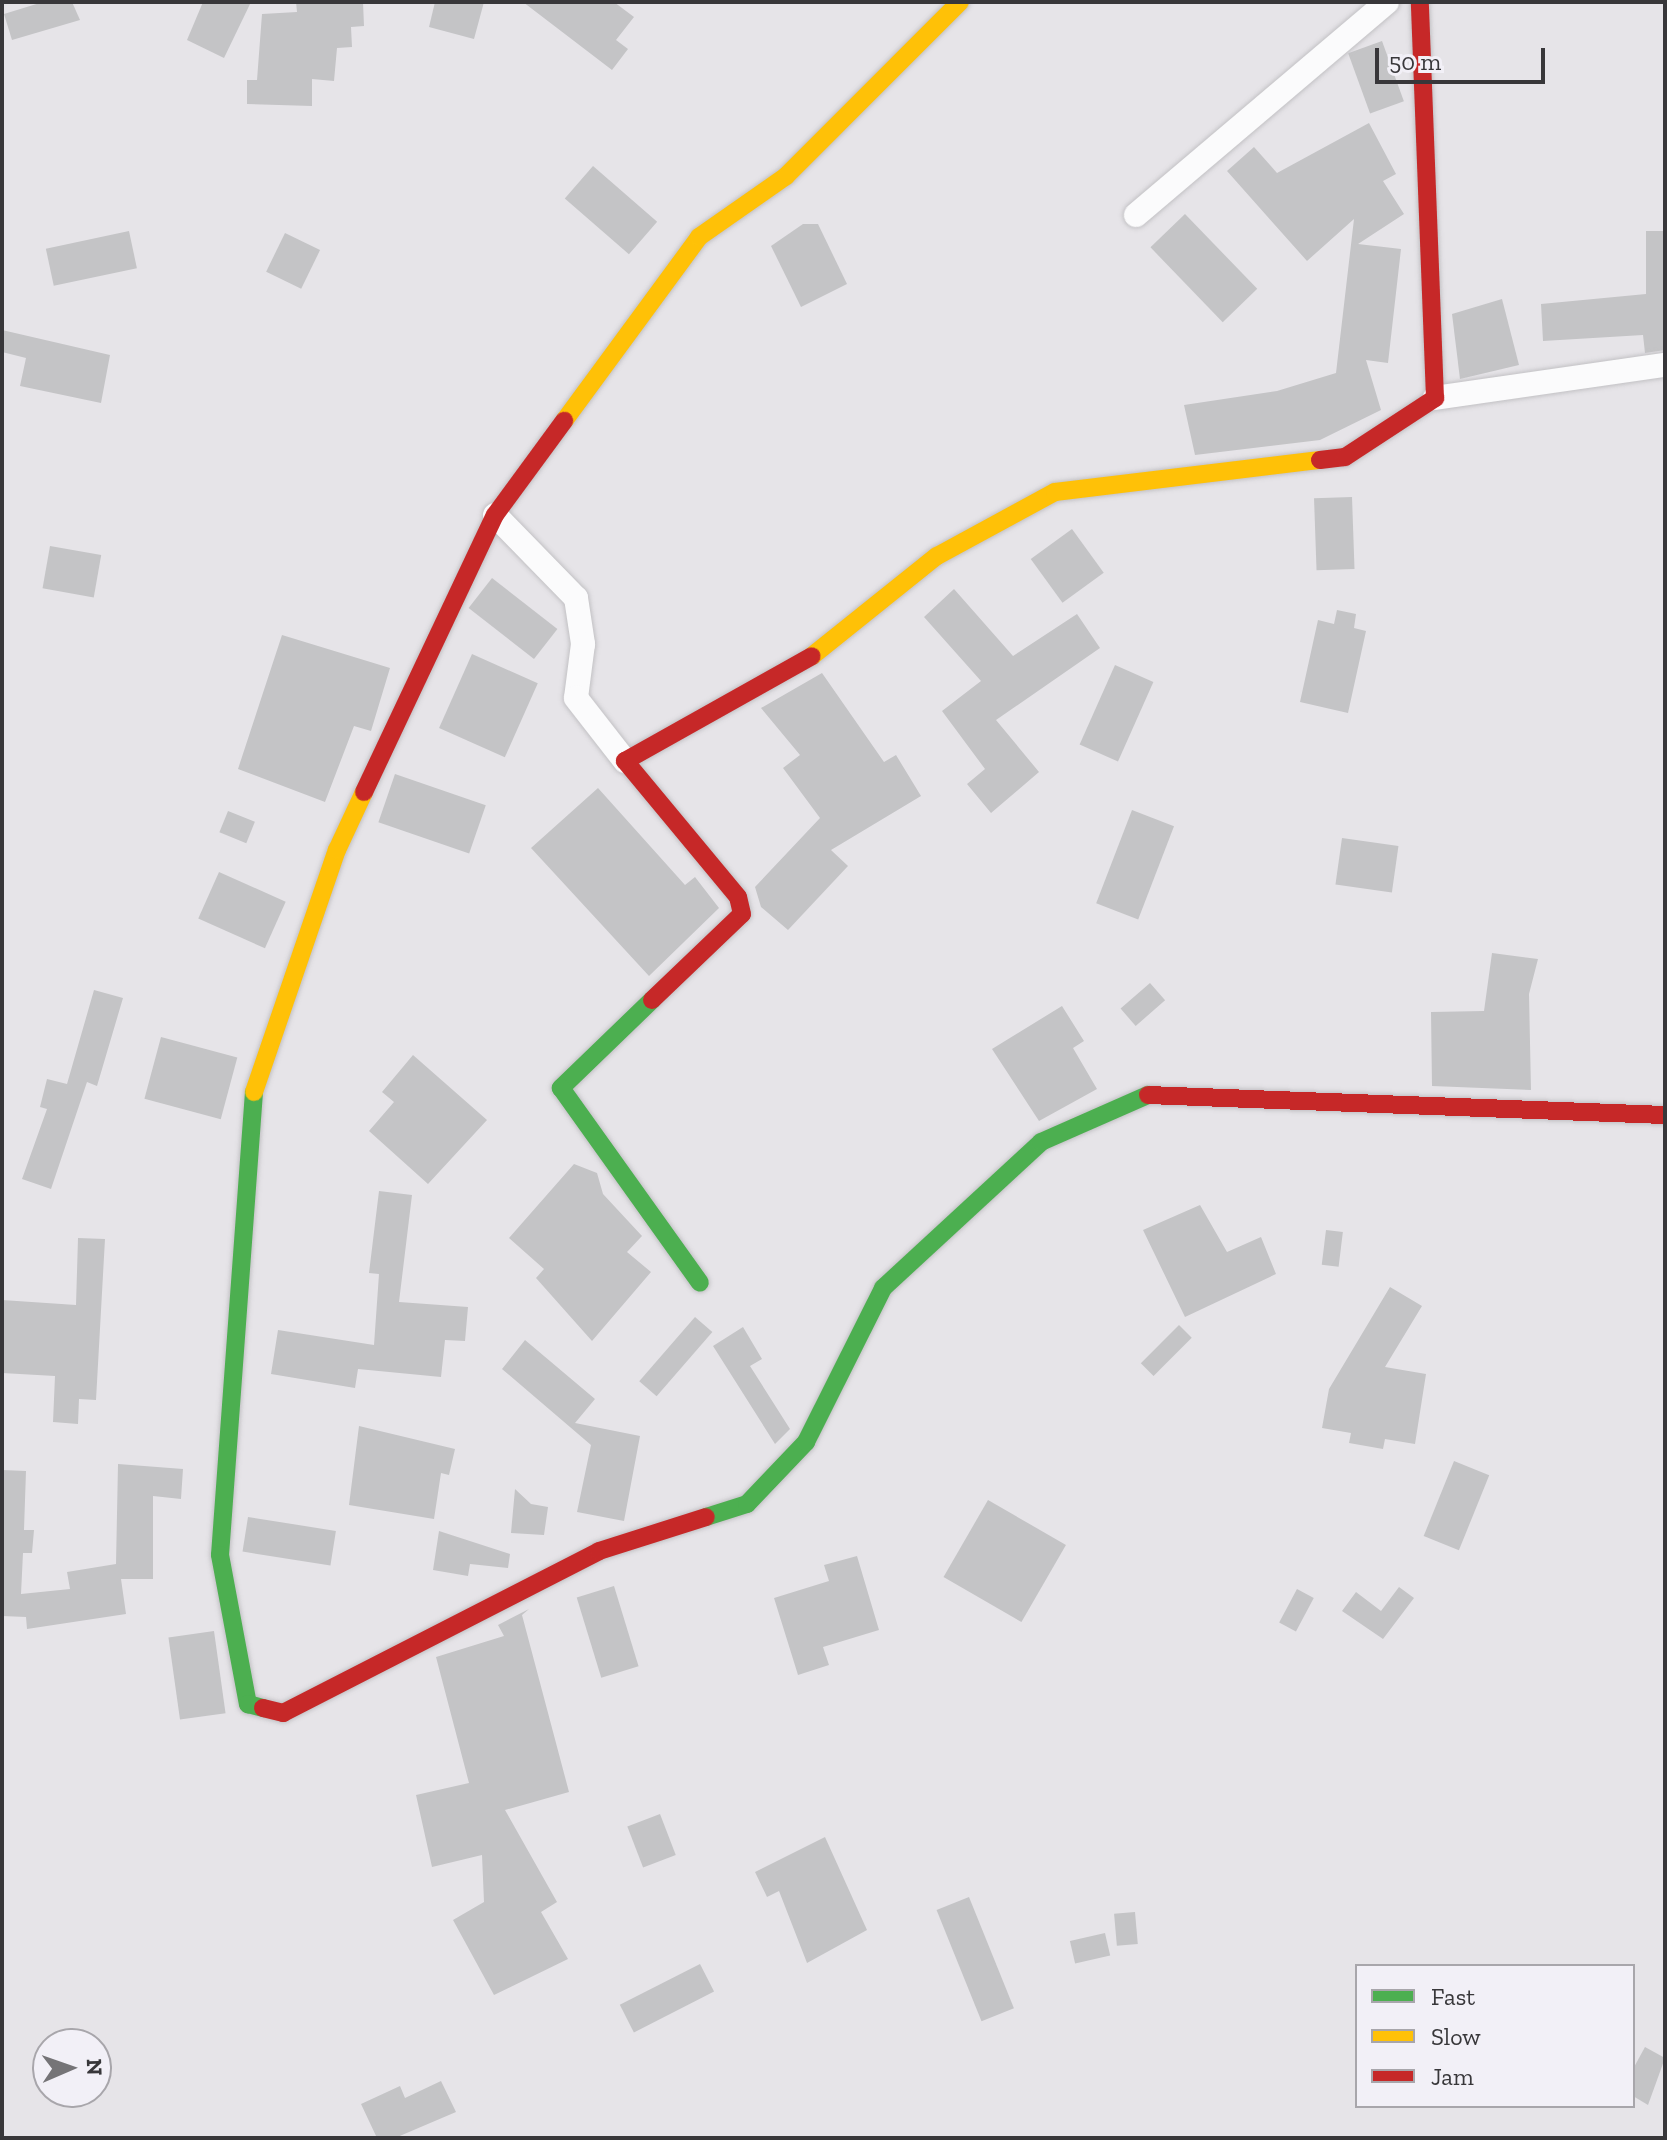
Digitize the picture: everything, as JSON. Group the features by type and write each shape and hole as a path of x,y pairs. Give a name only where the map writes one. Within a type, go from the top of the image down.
{"street":[{"path":"960,2 786,176 699,237 495,515 337,850 255,1082 220,1555 248,1704 264,1713 283,1713 599,1551 747,1504 806,1442 883,1288 1041,1142 1138,1095 1665,1115"},
{"path":"1136,215 1387,2"},
{"path":"1420,2 1435,398"},
{"path":"625,761 819,652 937,556 1055,492 1345,457 1435,398 1665,365"},
{"path":"495,515 576,598 583,644 576,698 738,897 742,914 561,1088 700,1283"}],"building":[{"path":"43,2 72,2 80,20 12,40 4,14"},
{"path":"203,2 251,2 224,58 187,40"},
{"path":"296,2 363,2 364,26 351,27 352,47 337,48 334,81 312,79 312,106 247,104 247,80 257,80 262,14 297,12"},
{"path":"435,2 484,2 474,39 429,27"},
{"path":"523,2 614,2 634,17 616,40 628,49 612,70"},
{"path":"1382,41 1404,101 1370,113 1348,53"},
{"path":"1369,123 1396,174 1383,181 1404,214 1358,244 1401,249 1388,363 1366,360 1381,410 1320,440 1195,455 1184,405 1277,391 1336,373 1354,219 1307,261 1227,171 1254,147 1277,173"},
{"path":"593,166 657,222 629,254 565,198"},
{"path":"1185,214 1257,289 1223,322 1150,247"},
{"path":"803,224 818,224 847,284 801,307 771,246"},
{"path":"129,231 137,268 54,286 46,249"},
{"path":"1646,231 1665,231 1665,350 1645,353 1643,335 1543,341 1541,304 1646,294"},
{"path":"285,233 320,250 301,289 266,272"},
{"path":"1502,299 1519,365 1460,379 1452,314"},
{"path":"2,330 110,355 101,403 20,386 26,358 2,352"},
{"path":"1352,497 1355,569 1317,570 1314,498"},
{"path":"1072,529 1104,573 1062,603 1031,559"},
{"path":"50,546 101,555 94,597 43,588"},
{"path":"492,578 557,629 534,659 469,608"},
{"path":"954,589 1013,656 1077,614 1100,648 996,720 1039,772 991,813 967,784 985,769 942,711 981,681 924,617"},
{"path":"1337,610 1356,614 1354,628 1366,631 1348,713 1300,702 1318,620 1334,624"},
{"path":"282,635 390,668 371,731 354,726 325,802 238,769"},
{"path":"472,654 538,683 505,757 439,728"},
{"path":"1115,665 1153,682 1118,762 1080,744"},
{"path":"822,673 884,762 896,755 921,796 831,850 848,866 788,930 761,907 755,887 820,818 783,768 800,755 761,708"},
{"path":"395,774 486,805 469,853 378,822"},
{"path":"598,788 685,885 695,877 719,908 649,976 531,848"},
{"path":"1132,810 1174,826 1138,919 1096,903"},
{"path":"228,811 255,822 246,843 219,832"},
{"path":"1342,838 1398,846 1392,892 1335,885"},
{"path":"219,872 286,902 265,948 198,919"},
{"path":"1492,953 1538,959 1529,994 1531,1090 1432,1086 1431,1012 1484,1011"},
{"path":"1150,983 1165,1000 1136,1026 1121,1009"},
{"path":"94,990 123,998 97,1086 87,1082 51,1189 22,1179 47,1109 40,1107 47,1079 67,1084"},
{"path":"1062,1006 1084,1041 1073,1048 1097,1089 1039,1121 992,1049"},
{"path":"161,1037 237,1057 221,1119 144,1099"},
{"path":"413,1055 487,1120 428,1184 369,1131 394,1102 382,1092"},
{"path":"574,1164 597,1173 603,1194 642,1236 627,1252 651,1272 592,1341 536,1278 544,1269 509,1238"},
{"path":"379,1191 412,1195 399,1302 468,1307 465,1341 445,1340 441,1377 358,1369 355,1388 271,1374 278,1330 374,1345 379,1274 369,1273"},
{"path":"1200,1205 1227,1252 1261,1237 1276,1274 1185,1317 1143,1230"},
{"path":"1326,1230 1343,1232 1339,1267 1322,1265"},
{"path":"78,1238 105,1239 96,1400 79,1399 78,1424 53,1422 55,1376 2,1373 2,1300 76,1305"},
{"path":"1390,1287 1422,1306 1385,1367 1426,1374 1415,1444 1385,1439 1383,1449 1349,1443 1351,1433 1322,1428 1329,1389"},
{"path":"695,1317 712,1332 657,1396 639,1381"},
{"path":"1179,1325 1192,1338 1154,1376 1141,1363"},
{"path":"743,1327 762,1359 750,1366 790,1429 775,1444 713,1346"},
{"path":"525,1340 595,1399 575,1423 640,1436 624,1521 577,1512 591,1445 502,1369"},
{"path":"359,1426 455,1449 449,1475 441,1473 434,1519 349,1505"},
{"path":"1454,1461 1489,1475 1459,1550 1424,1536"},
{"path":"118,1464 183,1469 181,1499 153,1496 153,1579 121,1579 126,1614 27,1629 26,1617 2,1616 2,1470 26,1471 24,1530 34,1530 32,1553 23,1553 21,1594 70,1589 67,1572 116,1564"},
{"path":"515,1489 531,1504 548,1507 544,1535 511,1533"},
{"path":"988,1500 1066,1545 1021,1622 944,1577"},
{"path":"248,1517 336,1531 330,1565 243,1552"},
{"path":"439,1531 510,1554 508,1568 470,1564 468,1576 433,1570"},
{"path":"857,1556 879,1630 823,1647 829,1665 798,1675 774,1598 829,1581 824,1565"},
{"path":"614,1586 639,1666 601,1678 577,1597"},
{"path":"1399,1587 1414,1598 1383,1639 1342,1611 1356,1592 1381,1611"},
{"path":"1297,1589 1314,1598 1296,1631 1279,1623"},
{"path":"529,1609 522,1615 569,1792 505,1810 557,1902 541,1912 568,1959 494,1995 453,1920 484,1902 482,1855 432,1867 416,1795 469,1783 436,1657 504,1636 498,1625"},
{"path":"214,1631 226,1713 180,1720 168,1637"},
{"path":"660,1814 676,1855 643,1868 627,1827"},
{"path":"825,1837 867,1930 807,1963 779,1891 767,1897 755,1872"},
{"path":"969,1897 1014,2008 982,2021 937,1910"},
{"path":"1135,1912 1138,1944 1117,1946 1114,1914"},
{"path":"1105,1933 1110,1955 1075,1964 1070,1941"},
{"path":"700,1964 714,1992 634,2032 620,2005"},
{"path":"1645,2047 1665,2058 1648,2105 1635,2097 1635,2065"},
{"path":"441,2081 456,2112 395,2138 377,2138 361,2104 400,2086 405,2098"}],"traffic: fast":[{"path":"652,1000 561,1088 700,1283"},
{"path":"254,1092 220,1555 248,1704 263,1708"},
{"path":"706,1517 747,1504 806,1442 883,1288 1041,1142 1148,1095"}],"traffic: slow":[{"path":"564,421 699,237 786,176 960,2"},
{"path":"812,656 937,556 1055,492 1320,460"},
{"path":"254,1092 337,850 364,792"}],"traffic: jam":[{"path":"1320,460 1345,457 1435,398 1420,2"},
{"path":"364,792 495,515 564,421"},
{"path":"652,1000 742,914 738,897 625,761 812,656"},
{"path":"1148,1095 1665,1115"},
{"path":"263,1708 283,1713 599,1551 706,1517"}]}
